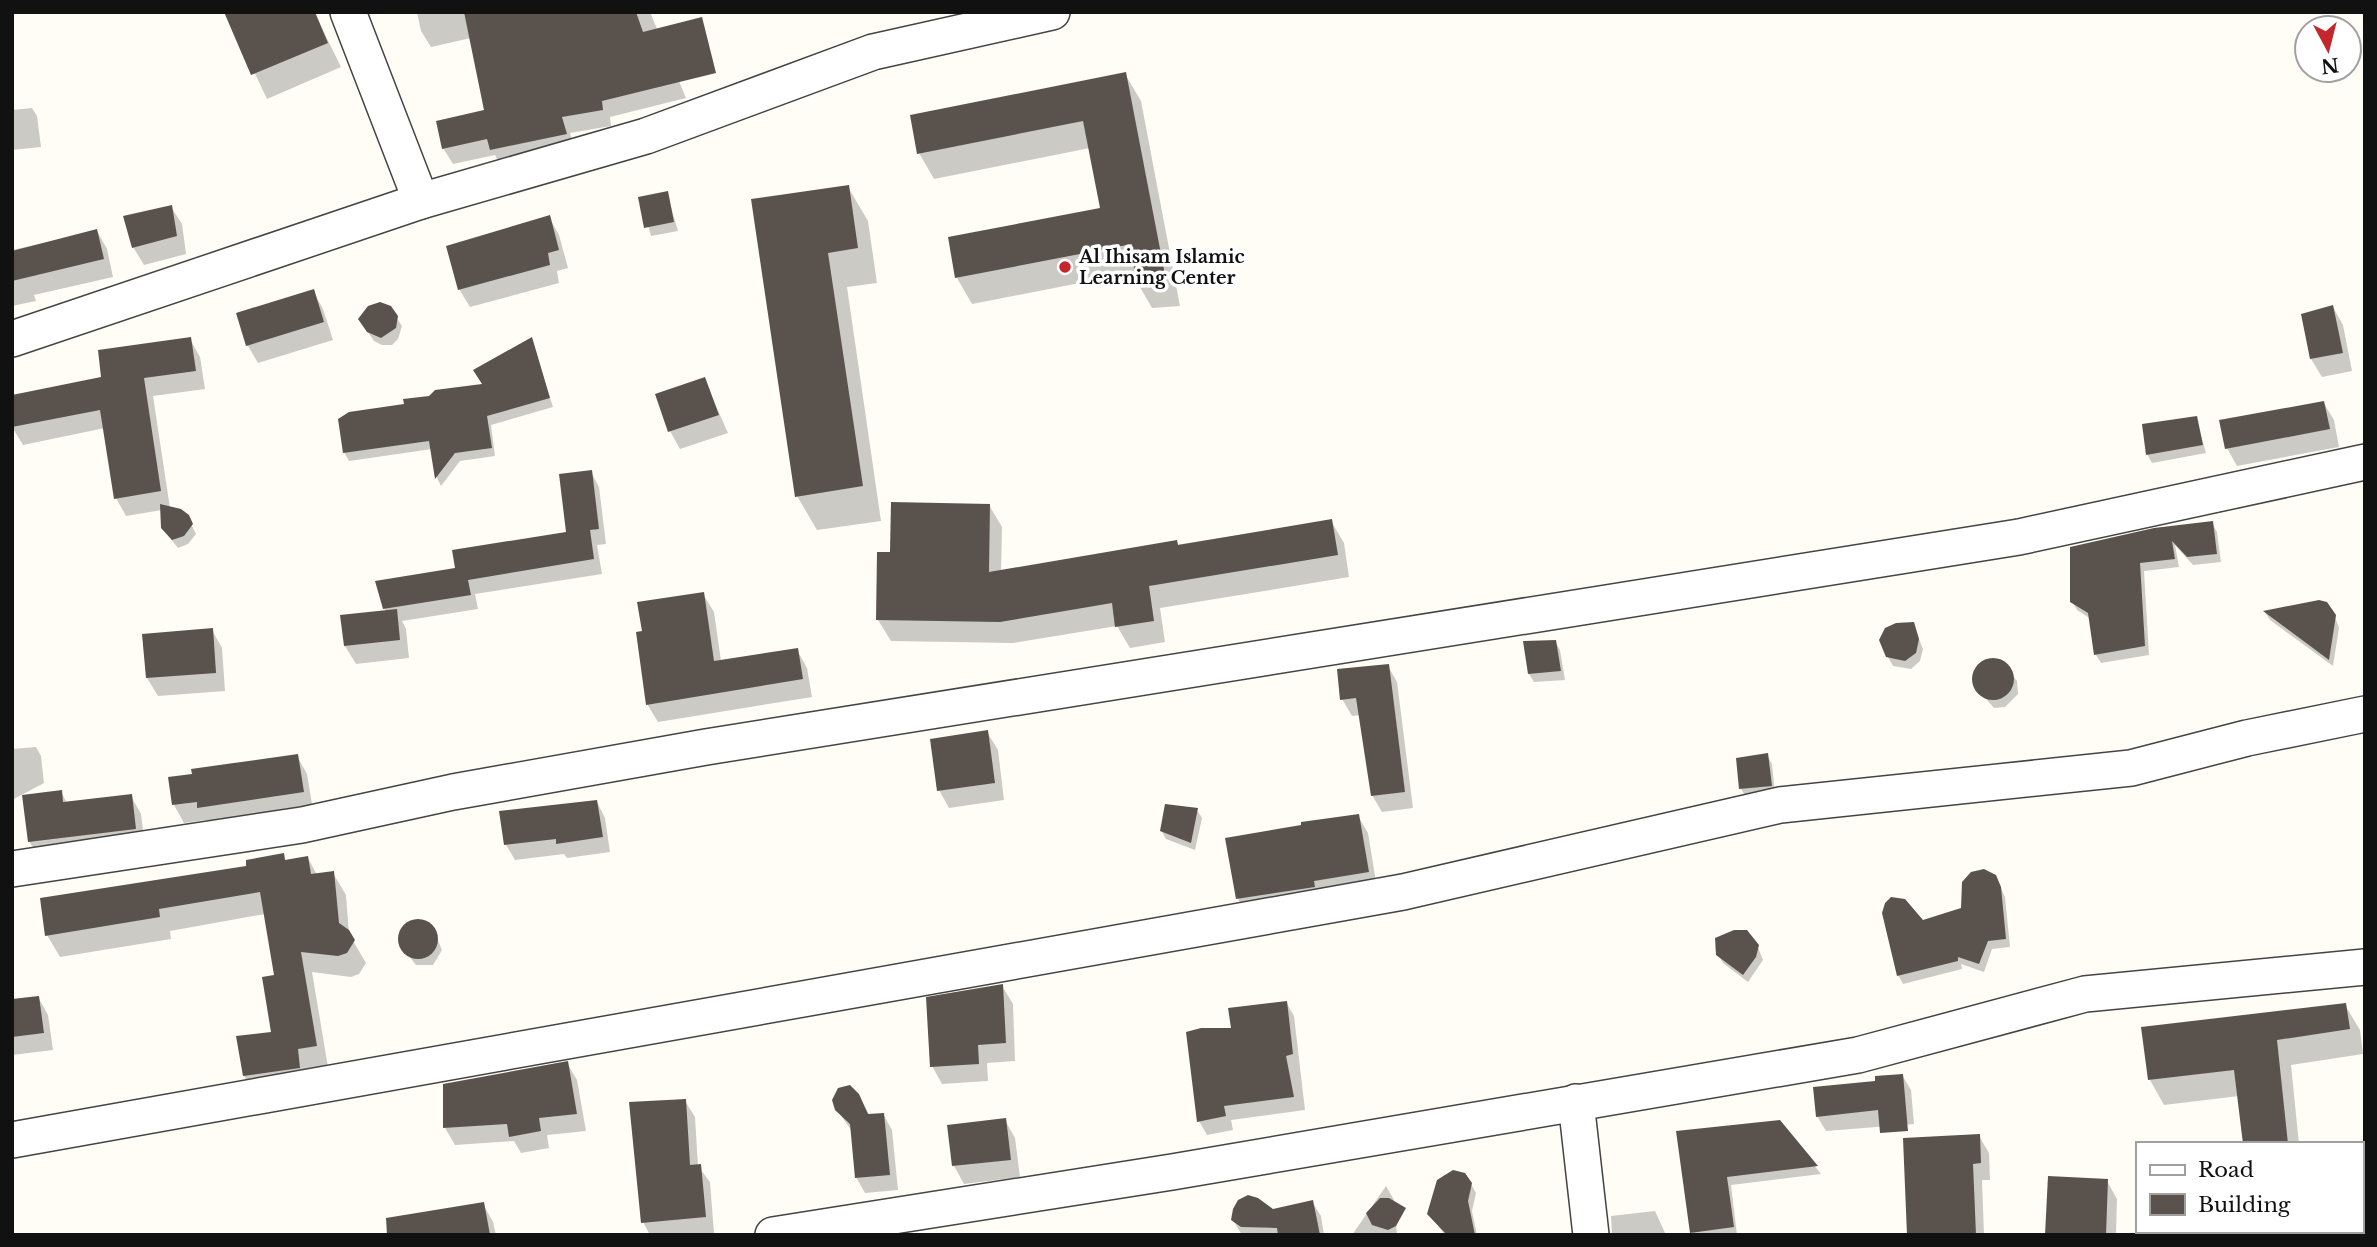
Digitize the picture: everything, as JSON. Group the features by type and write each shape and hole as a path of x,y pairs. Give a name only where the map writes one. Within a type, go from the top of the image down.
{"street":[{"path":"348,12 421,201"},
{"path":"12,339 421,201 646,136 873,52 1052,12"},
{"path":"12,869 302,825 453,792 706,747 2019,537 2365,462"},
{"path":"12,1140 1403,892 1780,805 2131,768 2247,738 2365,714"},
{"path":"773,1235 1172,1172 1858,1055 2085,994 2365,967"},
{"path":"1576,1102 1591,1235"}],"building":[{"path":"224,12 315,12 328,43 251,75"},
{"path":"464,12 636,12 643,32 702,17 716,73 602,101 603,110 562,117 567,134 490,150 487,139 442,149 436,121 484,110"},
{"path":"1126,72 1166,280 1135,282 1132,244 955,278 948,237 1100,208 1083,121 917,154 910,115"},
{"path":"849,185 858,248 828,253 863,486 795,497 751,199"},
{"path":"668,191 674,222 644,228 638,197"},
{"path":"172,205 177,236 132,248 123,216"},
{"path":"550,215 559,250 548,253 550,265 458,290 446,246"},
{"path":"97,229 104,259 12,281 12,251"},
{"path":"314,289 324,322 246,346 236,313"},
{"path":"380,302 391,306 398,316 396,328 381,338 367,332 358,319 368,306"},
{"path":"2333,305 2343,353 2310,359 2301,314"},
{"path":"191,337 196,371 144,378 161,491 114,499 100,410 12,427 12,395 101,377 98,350"},
{"path":"532,337 550,398 487,416 492,448 455,453 435,479 429,441 343,453 338,419 349,412 404,404 403,399 429,396 435,390 482,384 473,370"},
{"path":"705,377 719,415 668,432 655,394"},
{"path":"2324,401 2330,429 2225,449 2219,420"},
{"path":"2197,416 2203,445 2146,455 2142,424"},
{"path":"592,470 599,529 590,530 594,559 468,580 471,595 383,609 375,581 455,568 452,550 566,532 559,474"},
{"path":"891,502 990,504 989,572 1177,540 1178,545 1332,519 1338,555 1149,586 1154,621 1115,627 1112,603 1000,622 876,620 877,552 890,552"},
{"path":"160,504 181,509 189,515 193,524 184,536 172,540 161,528"},
{"path":"2213,521 2217,554 2187,557 2172,541 2175,559 2140,563 2145,646 2094,655 2088,613 2070,602 2070,547 2154,528"},
{"path":"704,592 714,661 798,648 803,679 646,705 636,632 642,631 637,602"},
{"path":"2319,600 2327,602 2336,615 2329,660 2263,611"},
{"path":"397,609 400,640 344,646 340,615"},
{"path":"1914,622 1919,639 1916,653 1905,661 1886,657 1879,640 1885,628 1896,623"},
{"path":"213,628 216,673 146,678 142,634"},
{"path":"1556,640 1561,671 1528,674 1523,641"},
{"path":"1993,658 2008,664 2014,679 2008,694 1993,700 1978,694 1972,679 1978,664"},
{"path":"1389,664 1405,792 1371,796 1356,698 1340,700 1337,669"},
{"path":"988,730 995,783 937,791 930,739"},
{"path":"1768,753 1772,786 1739,789 1736,758"},
{"path":"298,754 304,792 197,808 197,802 172,805 168,777 192,774 191,769"},
{"path":"62,790 63,802 132,794 136,829 28,842 22,795"},
{"path":"597,800 603,837 556,844 556,839 504,845 499,811"},
{"path":"1165,804 1198,808 1191,843 1160,831"},
{"path":"1359,814 1369,872 1314,881 1315,887 1236,899 1225,838 1301,825 1301,822"},
{"path":"284,853 285,860 308,856 311,874 334,871 339,923 349,930 355,940 347,953 338,956 301,952 317,1046 298,1049 300,1068 243,1076 236,1036 271,1032 262,977 274,975 260,892 159,909 160,917 45,936 40,898 246,866 246,860"},
{"path":"1984,869 1996,875 2001,887 2006,939 1988,941 1979,964 1958,957 1958,961 1897,976 1882,913 1885,903 1891,897 1905,899 1923,920 1961,908 1962,882 1971,872"},
{"path":"418,919 432,925 438,939 432,953 418,959 404,953 398,939 404,925"},
{"path":"1734,930 1747,930 1759,945 1756,957 1743,975 1716,955 1715,938"},
{"path":"1003,984 1006,1043 978,1045 979,1064 930,1067 926,997"},
{"path":"39,996 44,1033 12,1037 12,999"},
{"path":"1287,1001 1293,1054 1286,1056 1294,1097 1224,1106 1226,1116 1197,1122 1186,1032 1201,1028 1231,1028 1228,1008"},
{"path":"2346,1003 2350,1029 2277,1040 2288,1142 2243,1142 2234,1070 2148,1080 2141,1027"},
{"path":"568,1061 577,1114 539,1118 541,1131 509,1137 507,1124 443,1128 443,1084"},
{"path":"1903,1074 1908,1131 1880,1133 1878,1110 1816,1117 1813,1087 1875,1081 1875,1076"},
{"path":"850,1085 859,1094 868,1114 884,1113 890,1175 855,1178 850,1124 835,1110 832,1100 838,1088"},
{"path":"686,1099 690,1165 701,1164 706,1217 641,1223 629,1102"},
{"path":"1006,1118 1011,1160 952,1166 947,1125"},
{"path":"1780,1120 1818,1166 1727,1177 1734,1227 1690,1233 1676,1131"},
{"path":"1980,1134 1981,1163 1973,1164 1976,1235 1907,1235 1903,1138"},
{"path":"1453,1170 1465,1173 1472,1183 1468,1201 1475,1235 1447,1235 1427,1214 1437,1180"},
{"path":"2048,1176 2108,1179 2106,1235 2045,1235"},
{"path":"1248,1195 1258,1198 1273,1209 1313,1200 1320,1235 1278,1235 1277,1228 1241,1227 1231,1220 1233,1209 1238,1200"},
{"path":"1380,1198 1389,1198 1406,1208 1396,1226 1388,1230 1372,1225 1366,1213"},
{"path":"484,1202 490,1235 387,1235 386,1218"}],"place":[{"name":"Al Ihisam Islamic Learning Center","path":"1065,267"}]}
